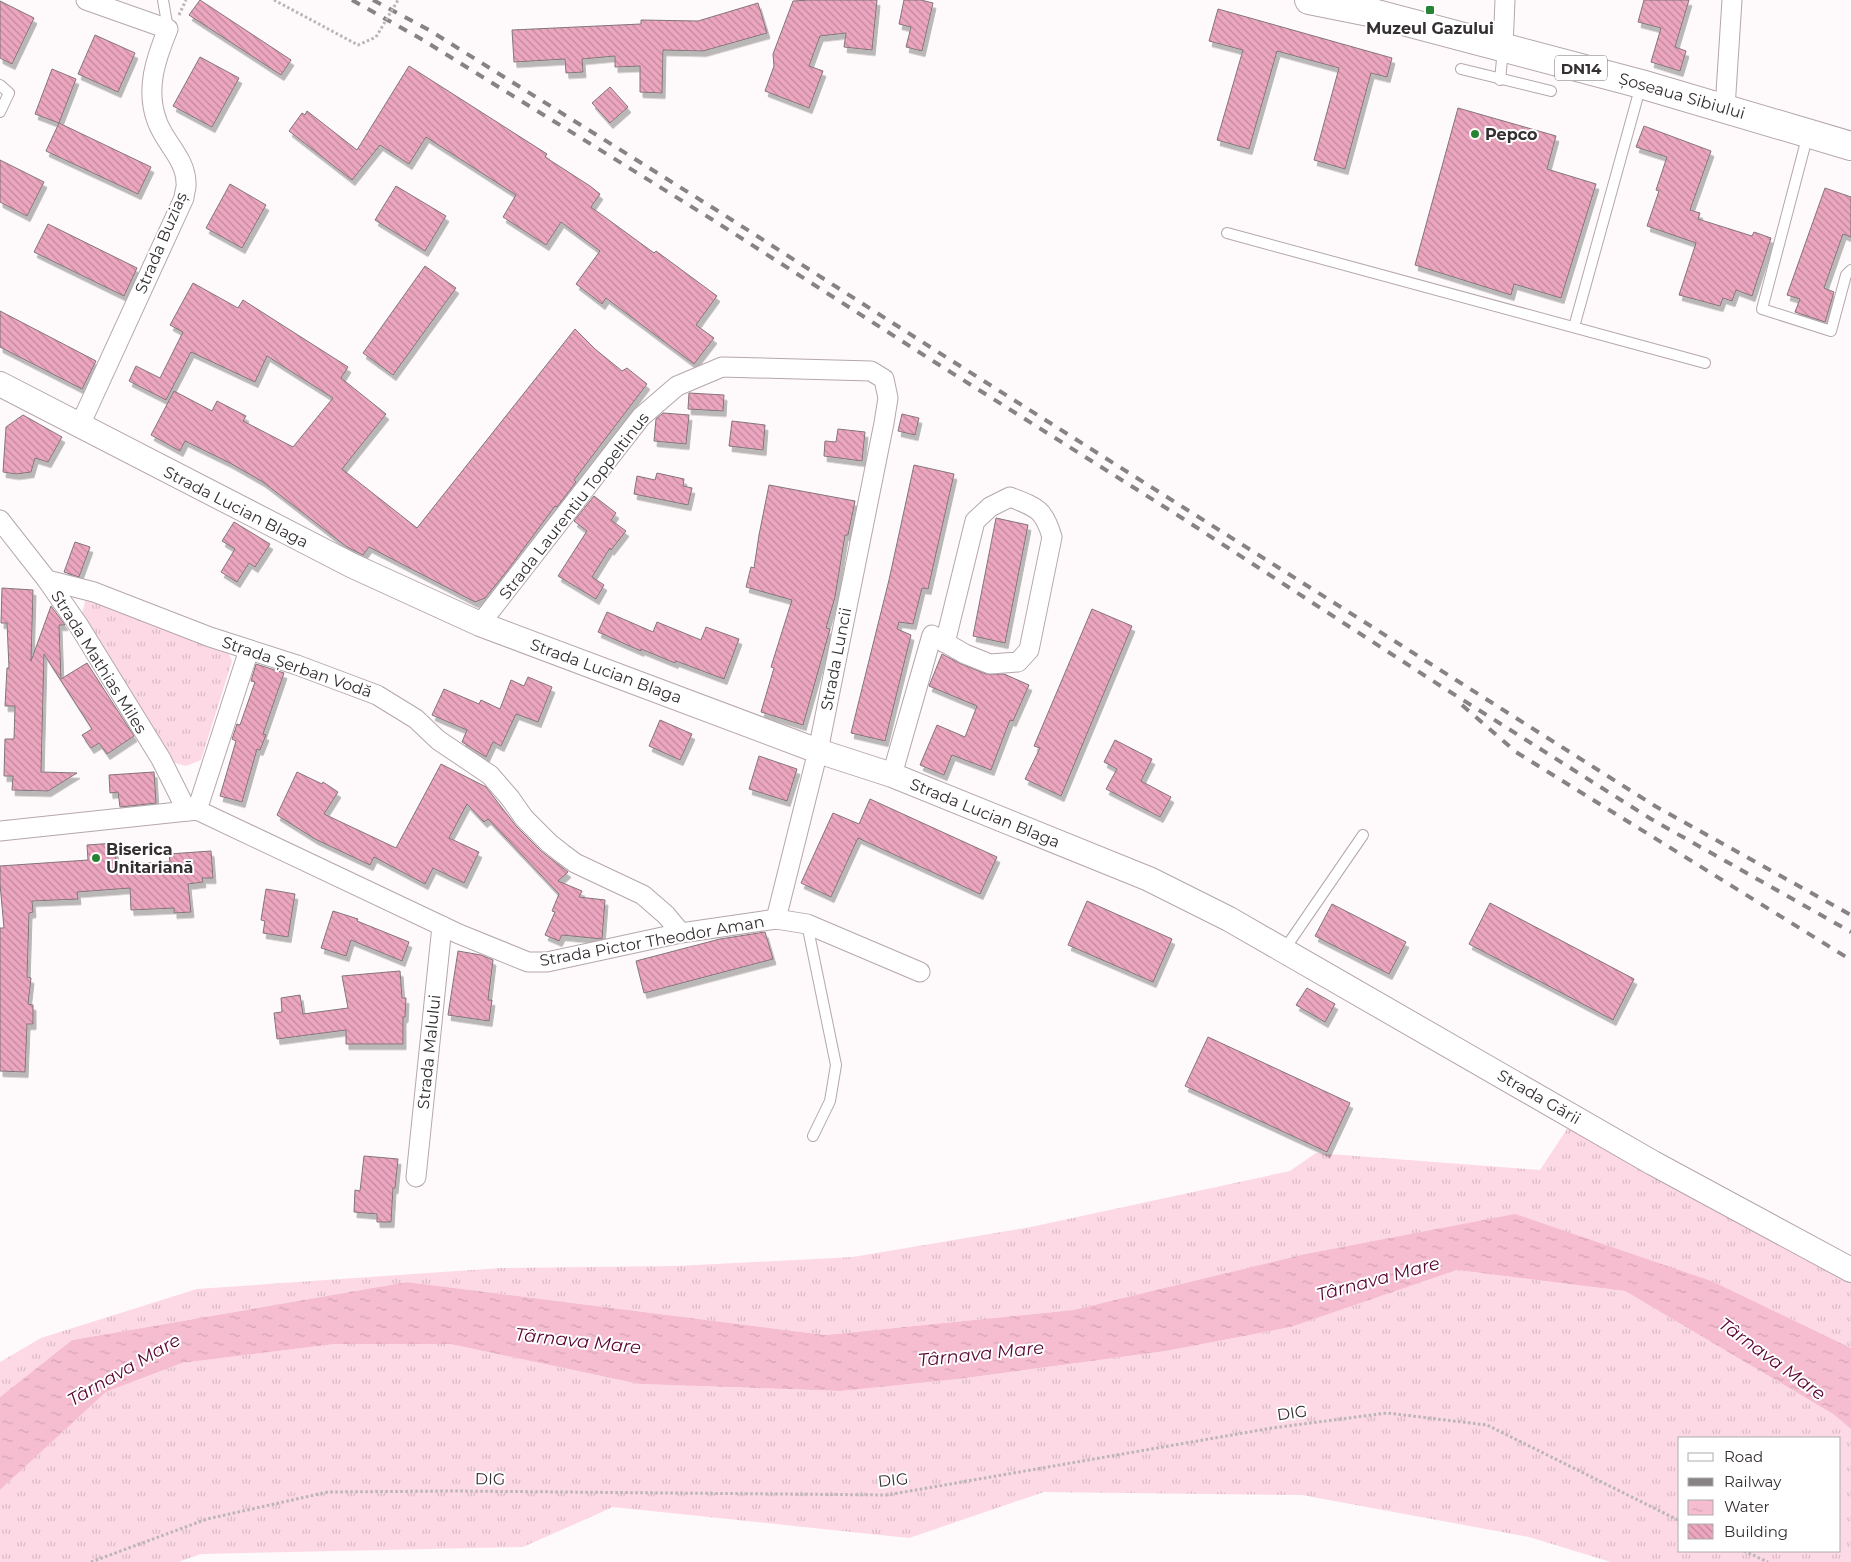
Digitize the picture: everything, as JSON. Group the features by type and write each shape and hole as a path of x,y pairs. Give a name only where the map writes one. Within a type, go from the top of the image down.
{"main road":[{"name":"Șoseaua Sibiului","path":"1309,0 1369,12 1641,84 1851,146"}],"street":[{"path":"86,0 168,29"},
{"path":"1503,47 1505,0"},
{"path":"1725,108 1732,0"},
{"name":"Strada Buziaș","path":"80,425 184,198 186,183 182,165 157,122 152,104 151,82 156,58 168,29"},
{"name":"Strada Laurentiu Toppeltinus","path":"480,624 641,417 677,386 722,367 871,371 884,379 888,398"},
{"name":"Strada Lucian Blaga","path":"0,384 353,566 480,624 818,750 892,775 1149,879 1229,919"},
{"name":"Strada Luncii","path":"776,919 818,750 888,398"},
{"path":"892,775 932,635 965,654 990,664 1018,662 1029,650 1052,537 1047,521 1033,506 1010,497 990,506 975,521 945,642"},
{"name":"Strada Mathias Miles","path":"0,520 47,580 79,626 192,811"},
{"name":"Strada Șerban Vodă","path":"47,580 94,592 249,650 298,665 378,695 416,719 438,740 490,775 524,818 549,843 575,863 643,895 666,915 681,933"},
{"path":"0,831 192,811 249,650"},
{"name":"Strada Pictor Theodor Aman","path":"192,811 442,926 528,962 548,962 681,933 776,919 807,924 920,972"},
{"name":"Strada Gării","path":"1229,919 1653,1163 1851,1270"},
{"name":"Strada Malului","path":"416,1177 442,926"}],"lane":[{"path":"163,0 168,29"},
{"path":"1500,80 1503,47"},
{"path":"1461,69 1550,91"},
{"path":"1574,327 1641,84"},
{"path":"0,85 9,93 0,112"},
{"path":"1808,133 1762,310 1831,331 1846,274 1851,270"},
{"path":"1227,233 1705,363"},
{"path":"1284,950 1364,835"},
{"path":"807,924 836,1065 830,1101 813,1136"}],"path":[{"path":"274,0 358,45 376,37 398,0"},
{"name":"DIG","path":"91,1562 208,1519 328,1492 453,1491 887,1495 1272,1428 1388,1413 1487,1425 1678,1520"},
{"path":"1746,1552 1768,1562"}],"green space":[{"path":"86,598 225,646 232,661 201,760 186,766 161,759 79,626"},
{"path":"1575,1117 1851,1270 1851,1348 1714,1282 1301,1255 1073,1310 825,1335 407,1282 72,1340 0,1397 0,1362 41,1338 197,1289 501,1268 678,1266 853,1257 1031,1227 1290,1171 1316,1153 1540,1170"},
{"path":"1457,1270 1625,1291 1833,1414 1851,1429 1851,1562 1611,1562 1529,1537 1302,1495 1044,1492 909,1538 613,1507 523,1547 201,1554 178,1562 0,1562 0,1490 106,1392 182,1363 335,1344 450,1344 639,1384 841,1391 959,1379 1166,1351 1291,1327"}],"water":[{"name":"Târnava Mare","path":"1515,1214 1714,1282 1851,1348 1851,1429 1833,1414 1625,1291 1457,1270 1291,1327 1166,1351 959,1379 841,1391 639,1384 450,1344 335,1344 182,1363 106,1392 0,1490 0,1397 72,1340 407,1282 825,1335 1073,1310 1301,1255"}],"building":[{"path":"200,0 291,60 281,75 189,15"},
{"path":"877,0 872,50 844,47 846,33 820,36 809,66 823,71 809,108 765,91 774,66 773,54 793,1"},
{"path":"904,0 921,0 933,3 922,51 906,47 911,27 899,24"},
{"path":"1644,0 1689,0 1675,47 1686,51 1680,71 1651,62 1661,28 1638,22"},
{"path":"0,1 34,18 12,64 0,58"},
{"path":"758,3 767,33 703,51 663,50 662,93 640,92 640,66 615,67 615,56 582,59 583,72 566,73 565,59 514,62 512,30 641,24 641,20 698,21"},
{"path":"1218,9 1392,58 1387,77 1371,73 1345,169 1314,160 1339,68 1277,51 1249,149 1217,140 1243,50 1209,41"},
{"path":"95,35 135,53 118,92 78,74"},
{"path":"200,57 239,78 212,127 173,106"},
{"path":"409,66 547,154 545,157 590,186 600,194 591,207 654,253 656,251 717,296 696,325 714,338 694,364 606,298 602,304 576,284 600,251 561,222 546,245 503,217 516,195 426,137 409,164 380,145 352,180 289,131 302,113 305,115 307,111 357,150"},
{"path":"52,69 76,79 59,123 35,114"},
{"path":"610,87 628,107 610,123 592,103"},
{"path":"1458,108 1556,136 1547,169 1596,184 1561,298 1514,284 1511,295 1415,265"},
{"path":"59,123 151,167 138,194 46,151"},
{"path":"1644,126 1711,151 1690,210 1700,213 1698,219 1752,236 1754,232 1771,238 1752,296 1736,290 1732,301 1723,298 1720,306 1679,295 1696,243 1647,226 1659,191 1656,190 1667,157 1636,147"},
{"path":"0,160 44,182 27,216 0,202"},
{"path":"230,184 266,205 242,248 206,228"},
{"path":"396,186 446,216 425,251 375,220"},
{"path":"1825,188 1851,197 1851,237 1843,234 1824,288 1834,292 1825,322 1795,312 1800,299 1787,295"},
{"path":"48,224 137,268 124,296 34,252"},
{"path":"425,266 456,288 393,375 363,353"},
{"path":"193,283 238,308 243,300 348,367 341,378 386,414 342,469 417,528 575,329 595,349 622,371 627,368 647,384 574,480 576,482 557,507 555,506 507,571 485,598 475,602 369,547 363,555 347,547 263,482 230,463 185,441 180,451 151,435 174,391 212,411 217,401 246,416 243,421 293,447 333,398 267,356 255,382 191,352 166,400 129,381 136,366 160,378 183,332 170,325"},
{"path":"0,311 96,361 82,389 0,347"},
{"path":"689,393 724,395 723,411 688,409"},
{"path":"663,413 689,415 686,444 654,441 656,419"},
{"path":"902,414 919,418 915,435 898,431"},
{"path":"23,415 62,437 48,462 35,458 31,472 16,474 3,472 6,427"},
{"path":"732,421 765,425 763,450 729,446"},
{"path":"838,429 865,432 862,461 824,456 825,441 836,442"},
{"path":"914,465 954,474 928,589 922,588 913,624 899,622 897,629 911,635 885,741 851,733 889,580"},
{"path":"657,473 684,479 683,486 692,488 688,505 634,494 637,476 655,480"},
{"path":"769,485 855,501 848,535 845,535 835,597 826,628 830,629 803,725 761,712 774,668 771,667 792,600 746,587 751,567 754,568"},
{"path":"594,496 616,513 611,520 626,531 611,550 610,548 592,577 604,585 596,599 558,576 587,531 574,521"},
{"path":"996,518 1028,525 1005,643 973,636"},
{"path":"234,522 270,544 255,567 249,563 237,582 221,572 235,549 222,541"},
{"path":"75,542 90,547 79,577 64,572"},
{"path":"2,588 33,590 31,661 51,606 65,625 59,625 61,679 87,663 134,736 107,754 99,743 91,748 82,735 92,729 44,654 41,772 77,773 48,791 12,790 13,776 4,776 5,739 14,739 15,706 5,706 7,668 9,668 7,623 1,623"},
{"path":"1092,609 1132,626 1061,796 1025,779 1040,748 1034,746"},
{"path":"607,612 653,632 657,622 701,640 706,627 739,639 724,679 676,661 675,663 641,649 641,651 598,632"},
{"path":"942,654 986,674 1004,674 1029,685 1013,721 1010,720 991,770 952,755 944,775 920,765 937,725 965,737 977,706 929,686"},
{"path":"256,664 284,673 263,734 266,735 260,750 257,749 242,802 220,796 236,741 232,739 237,724 240,725 255,682 251,681"},
{"path":"528,677 552,687 538,722 516,714 501,746 493,742 486,757 462,742 467,730 432,715 444,689 479,704 481,700 500,709 511,680 524,686"},
{"path":"660,720 692,734 680,760 649,746"},
{"path":"1115,740 1152,759 1141,781 1171,797 1160,817 1106,789 1117,769 1104,762"},
{"path":"759,756 797,769 787,801 749,789"},
{"path":"441,764 486,787 516,826 541,851 568,872 558,881 582,891 579,897 605,900 602,939 562,935 559,941 545,935 555,912 552,911 559,894 488,819 484,822 467,804 449,838 479,852 464,883 433,868 425,884 374,857 370,865 315,839 277,815 297,772 322,784 323,782 338,792 324,814 396,848"},
{"path":"154,772 156,803 120,807 118,792 110,793 109,775"},
{"path":"870,799 997,857 980,894 858,838 831,897 801,883 833,813 859,824"},
{"path":"115,843 116,864 170,862 169,854 211,851 213,878 202,878 203,882 188,884 191,912 174,913 174,908 131,910 130,888 77,892 78,899 32,901 33,912 29,913 27,977 31,978 28,1004 33,1005 33,1024 27,1024 25,1072 0,1071 0,928 4,928 0,866 88,860 87,845"},
{"path":"266,889 295,894 288,937 263,933 265,921 261,920"},
{"path":"1087,901 1172,939 1153,982 1068,945"},
{"path":"1490,903 1634,979 1613,1020 1469,944"},
{"path":"1332,904 1406,942 1389,974 1315,936"},
{"path":"333,911 358,919 357,921 409,942 402,961 351,940 346,956 321,948"},
{"path":"765,932 773,959 644,993 636,961 720,939"},
{"path":"458,951 481,955 493,960 488,1000 492,1000 489,1021 448,1015"},
{"path":"400,971 402,998 406,998 405,1017 403,1017 403,1044 346,1044 346,1030 277,1039 274,1013 282,1012 281,998 300,995 303,1014 348,1008 342,976"},
{"path":"1307,988 1335,1004 1325,1022 1296,1005"},
{"path":"1208,1037 1350,1103 1327,1152 1185,1086"},
{"path":"364,1156 398,1159 395,1188 393,1188 391,1222 377,1222 377,1214 354,1212 355,1190 360,1191"}],"railway":[{"path":"352,0 423,40 713,220 1651,819 1851,932"},
{"path":"373,0 429,30 718,211 1655,806 1851,915"},
{"path":"1462,705 1516,752 1851,960"}],"place":[{"name":"Muzeul Gazului","path":"1430,10"},
{"name":"Pepco","path":"1475,134"},
{"name":"Biserica Unitariană","path":"96,858"}]}
